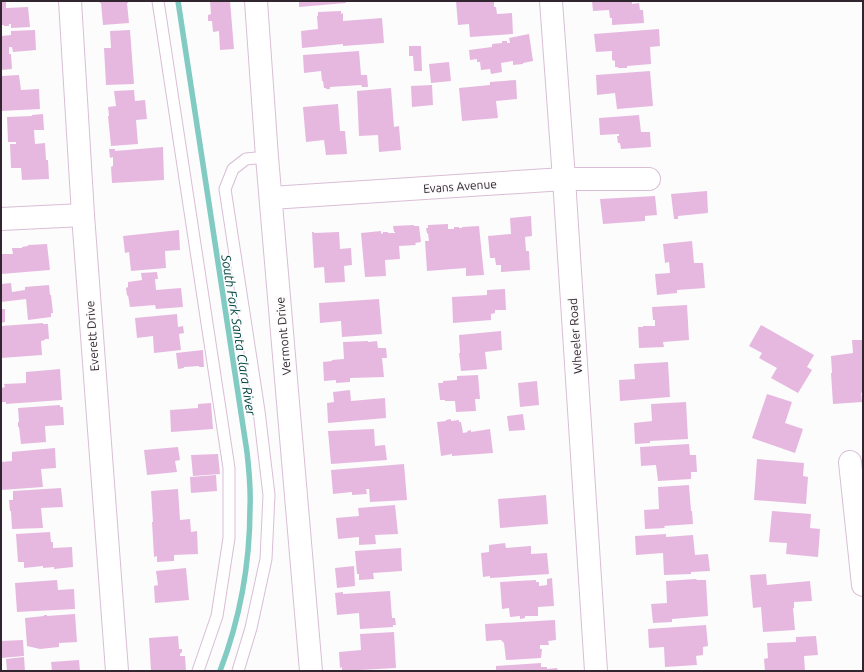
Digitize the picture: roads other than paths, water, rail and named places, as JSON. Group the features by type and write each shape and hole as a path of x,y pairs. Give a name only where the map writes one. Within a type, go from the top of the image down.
{"street":[{"name":"Everett Drive","path":"70,1 83,215 118,671"},
{"name":"Vermont Drive","path":"256,1 267,157 311,671"},
{"name":"Wheeler Road","path":"551,1 596,671"},
{"name":"Evans Avenue","path":"271,198 564,179 649,179"},
{"path":"1,219 83,215"},
{"path":"850,462 863,584"}],"lane":[{"path":"158,1 229,468 229,538 217,616 198,671"},
{"path":"238,671 251,628 266,559 268,495 259,411 224,189 233,168 246,159 267,157"}],"waterway":[{"name":"South Fork Santa Clara River","path":"178,1 250,479 250,528 246,570 233,631 220,671"}]}
